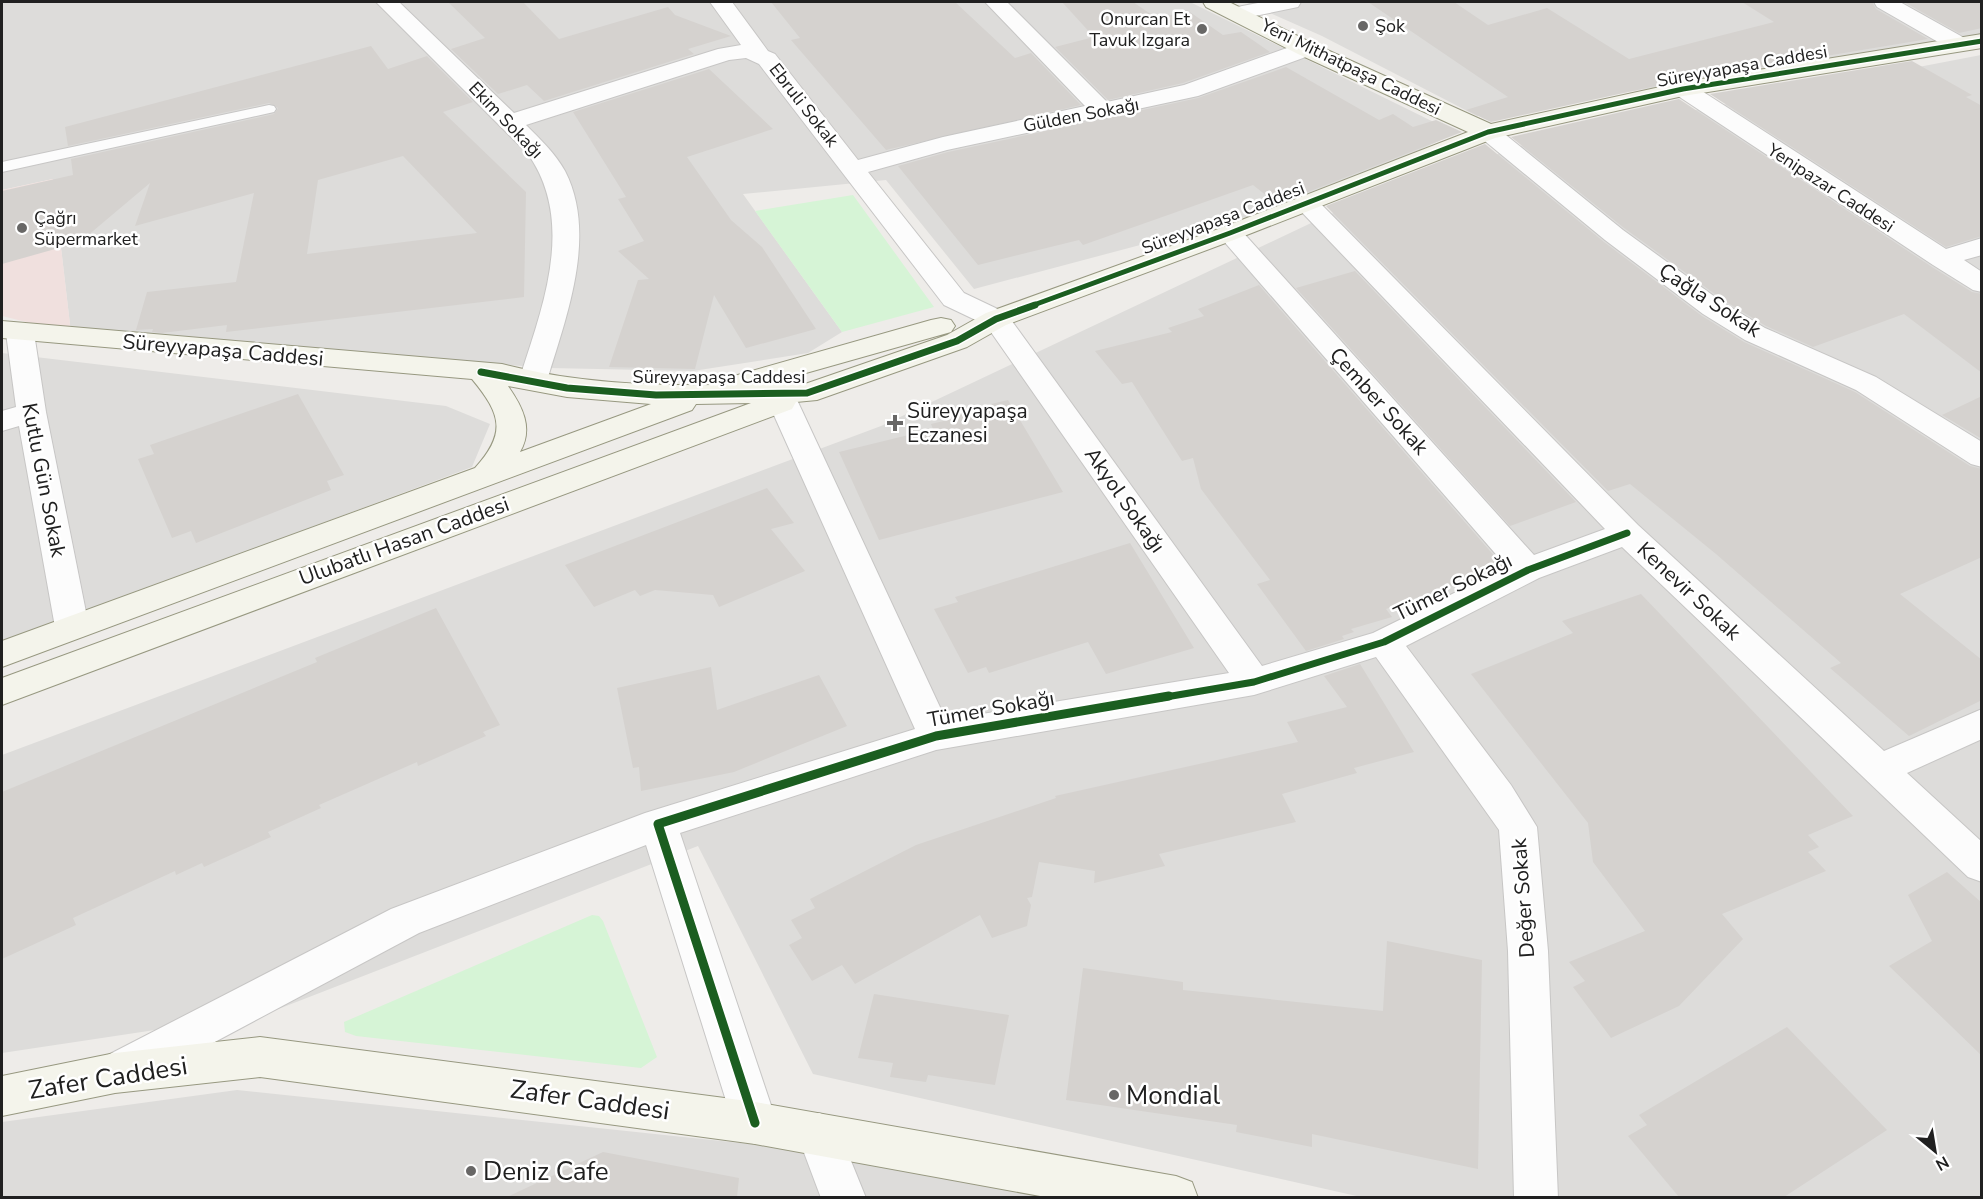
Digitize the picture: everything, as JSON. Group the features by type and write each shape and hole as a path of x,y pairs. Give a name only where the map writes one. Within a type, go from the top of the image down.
{"street":[{"name":"Ekim Sokağı","path":"387,2 511,122 537,149 554,173 564,206 565,237 561,280 535,374"},
{"path":"721,2 759,54"},
{"path":"995,2 1103,111"},
{"name":"Yeni Mithatpaşa Caddesi","path":"1214,2 1240,13 1306,49 1488,132"},
{"path":"1240,13 1290,2"},
{"path":"1885,2 1971,43"},
{"name":"Süreyyapaşa Caddesi","path":"481,372 567,387 656,395 798,386 957,341 996,319 1230,233 1488,132 1683,89 1971,43"},
{"name":"Gülden Sokağı","path":"852,168 953,142 1190,91 1306,49"},
{"name":"Ebruli Sokak","path":"511,122 726,54 749,51 759,54 767,59 954,299 996,319"},
{"name":"Yenipazar Caddesi","path":"1683,89 1982,284"},
{"name":"Çağla Sokak","path":"1488,132 1674,279 1722,314 1748,330 1826,363 1875,388 1982,458"},
{"name":"Kenevir Sokak","path":"1306,203 1627,533 1982,866"},
{"name":"Çember Sokak","path":"1230,233 1528,570"},
{"path":"1942,259 1982,246"},
{"name":"Akyol Sokağı","path":"996,319 1254,682"},
{"name":"Süreyyapaşa Caddesi","path":"11,331 481,372 672,374 798,386"},
{"name":"Kutlu Gün Sokak","path":"11,331 31,412 72,627"},
{"path":"481,372 502,398 512,421 513,439 486,475"},
{"path":"798,386 936,736"},
{"name":"Ulubatlı Hasan Caddesi","path":"2,692 798,386"},
{"name":"Ulubatlı Hasan Caddesi","path":"2,654 710,393"},
{"path":"2,421 31,412"},
{"name":"Tümer Sokağı","path":"115,1073 405,921 657,824 936,736 1254,682 1384,642 1528,570 1627,533"},
{"name":"Değer Sokak","path":"1384,642 1498,796 1518,827 1528,951 1536,1197"},
{"path":"1878,770 1982,723"},
{"path":"657,824 755,1124"},
{"name":"Zafer Caddesi","path":"2,1096 115,1073 260,1057 566,1096 755,1124 1176,1197"},
{"path":"819,1134 844,1197"}],"lane":[{"path":"2,167 269,109"}],"shaded area":[{"path":"2,2 1190,2 1456,133 1355,180 1280,208 974,289 886,180 743,194 842,332 808,353 693,371 550,368 71,333 53,179 2,190"},
{"path":"1245,2 1981,2 1982,35 1477,116 1322,36"},
{"path":"1981,55 1981,1197 1361,1197 813,1074 698,846 268,1013 2,1053 2,755 881,426 1328,215 1534,141"},
{"path":"53,179 71,333 2,316 2,190"},
{"path":"2,353 446,406 490,424 472,467 2,643"},
{"path":"237,1090 931,1163 1066,1197 2,1197 2,1122"}],"green space":[{"path":"853,195 934,307 842,332 755,211"},
{"path":"592,915 599,916 603,921 657,1057 641,1068 356,1036 345,1032 344,1022"}],"building":[{"path":"448,2 523,2 559,39 668,7 675,15 731,36 688,49 694,54 544,101 527,85 498,94 451,49 485,38"},
{"path":"771,2 955,2 1015,58 1031,53 1081,105 886,150 791,40 800,38"},
{"path":"1062,2 1133,2 1158,19 1187,10 1223,35 1241,32 1270,52 1183,83 1108,100 1055,47 1094,37"},
{"path":"1368,2 1454,2 1488,25 1547,8 1629,59 1774,22 1742,2 1872,2 1876,9 1928,39 1683,80 1491,122 1466,110 1508,97"},
{"path":"1904,2 1982,2 1982,28 1959,33"},
{"path":"371,46 388,69 427,56 473,102 443,112 526,192 524,297 226,332 227,325 162,333 152,332 153,329 136,330 147,292 236,282 254,193 135,226 150,183 80,242 2,264 2,191 73,175 71,159 274,114 278,108 269,103 68,146 65,127","holes":["403,156 477,233 307,254 318,180"]},
{"path":"1912,61 1972,95 1966,97 1982,106 1982,236 1946,247 1710,94"},
{"path":"1286,67 1379,120 1393,114 1413,127 1436,120 1462,132 1277,204 1253,185 1083,245 1079,240 978,265 898,166 948,152 1198,98"},
{"path":"709,69 773,129 687,157 731,220 762,247 816,329 746,348 714,295 695,369 609,367 638,280 649,279 618,251 644,241 618,199 626,197 573,112"},
{"path":"1679,99 1932,267 1972,292 1982,294 1982,373 1904,314 1813,347 1766,326 1723,300 1624,228 1511,137"},
{"path":"1485,144 1604,242 1702,316 1744,342 1855,392 1970,466 1982,469 1982,557 1900,594 1982,660 1982,700 1909,736 1830,668 1841,663 1716,554 1630,484 1608,491 1326,206"},
{"path":"1355,271 1576,502 1510,526 1296,288"},
{"path":"1259,285 1503,566 1386,609 1392,617 1351,629 1354,632 1342,636 1344,639 1306,651 1257,584 1270,580 1201,489 1193,458 1182,461 1132,382 1122,384 1095,351 1172,332 1168,328 1204,316 1198,309"},
{"path":"298,394 344,475 327,481 331,490 196,543 191,531 172,538 138,459 154,454 150,445"},
{"path":"1982,396 1982,439 1942,415"},
{"path":"1008,400 1063,492 879,540 839,452 933,429 931,424 952,419 949,414"},
{"path":"767,488 794,523 771,529 805,571 719,607 713,595 655,590 640,596 635,590 594,607 565,565"},
{"path":"1130,543 1194,648 1106,674 1088,642 989,673 986,667 968,673 934,609 958,602 955,597"},
{"path":"1641,594 1853,816 1808,835 1819,847 1808,852 1826,871 1722,914 1743,939 1679,1006 1611,1038 1573,987 1585,981 1569,962 1645,931 1593,862 1588,823 1471,674 1573,633 1562,621"},
{"path":"436,608 500,725 483,732 486,736 418,766 417,762 319,805 321,808 268,832 271,837 204,867 202,863 176,875 175,871 73,918 76,925 2,959 2,792 317,662 315,658"},
{"path":"1360,664 1414,752 1354,768 1357,773 1282,794 1296,822 1159,854 1165,866 1094,883 1095,871 1039,862 1032,897 1027,898 1031,905 1027,926 992,938 980,915 855,984 842,965 812,981 789,945 802,938 791,920 815,908 810,899 916,845 1056,798 1055,796 1298,742 1287,722 1347,707 1324,676"},
{"path":"711,667 717,710 819,675 847,726 734,772 641,791 639,767 633,768 617,688"},
{"path":"1947,872 1982,903 1982,1056 1889,966 1932,941 1908,895"},
{"path":"1387,941 1482,960 1478,1169 1312,1134 1312,1147 1236,1132 1237,1125 1066,1100 1083,968 1183,982 1183,990 1383,1011"},
{"path":"874,994 1009,1015 995,1085 928,1075 926,1082 890,1077 893,1063 858,1058"},
{"path":"1787,1027 1887,1130 1784,1197 1679,1197 1628,1136 1647,1125 1639,1115"},
{"path":"603,1152 739,1178 737,1197 507,1197"}],"cycle path":[{"path":"481,372 567,388 656,395 807,393 957,341 996,319 1230,233 1488,132 1683,89 1982,41"},
{"path":"755,1123 658,824 936,736 1254,682 1384,642 1528,570 1627,533"}],"place":[{"name":"Şok","path":"1363,26"},
{"name":"Onurcan Et Tavuk Izgara","path":"1202,29"},
{"name":"Çağrı Süpermarket","path":"22,228"},
{"name":"Süreyyapaşa Eczanesi","path":"895,423"},
{"name":"Mondial","path":"1114,1095"},
{"name":"Deniz Cafe","path":"471,1171"}]}
